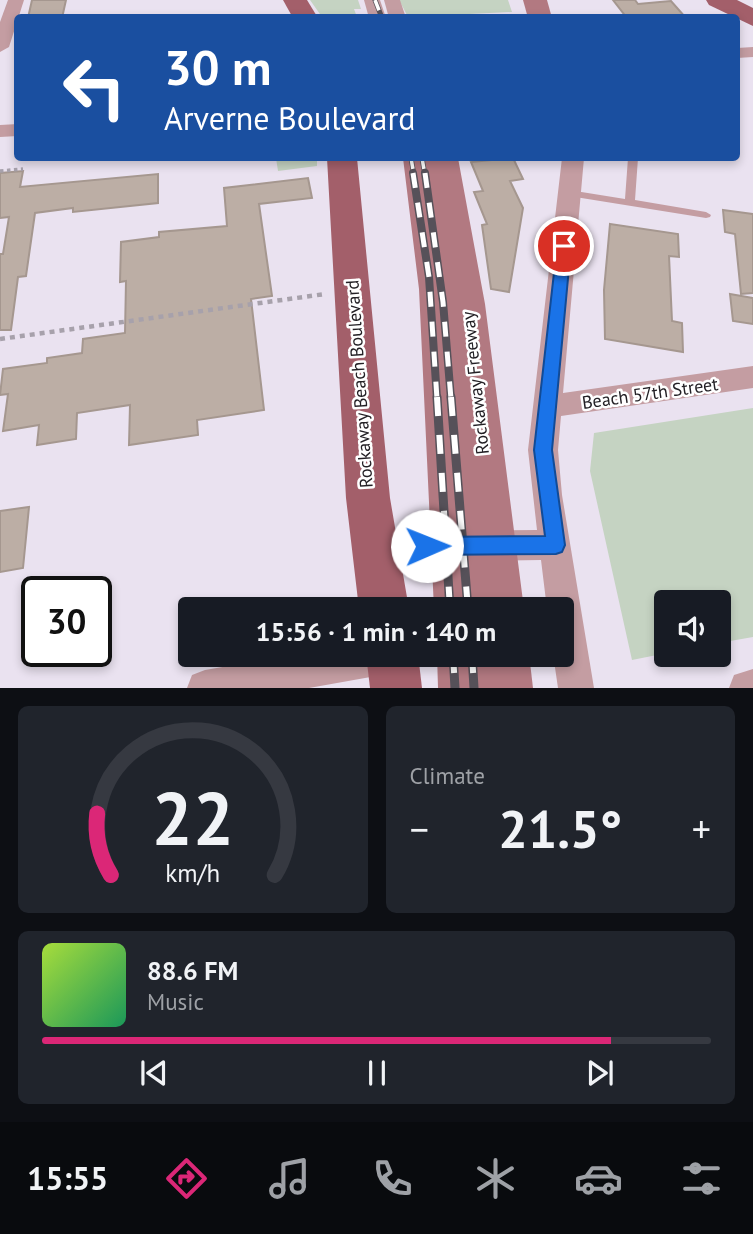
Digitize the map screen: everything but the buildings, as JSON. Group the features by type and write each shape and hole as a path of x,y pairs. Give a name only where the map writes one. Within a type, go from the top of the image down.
{"main road":[{"path":"718,0 753,18"},
{"name":"Rockaway Beach Boulevard","path":"342,161 374,547 383,597"}],"street":[{"path":"0,49 16,0"},
{"name":"Rockaway Freeway","path":"417,161 473,545 494,597"},
{"name":"Rockaway Freeway","path":"444,161 460,250 473,545 461,597"},
{"path":"573,161 543,465 576,688"},
{"name":"Beach 57th Street","path":"547,407 753,377"},
{"path":"374,547 556,545"},
{"path":"205,688 314,667"},
{"path":"462,667 463,688"},
{"path":"506,667 508,688"},
{"path":"747,688 753,687"}],"lane":[{"path":"630,203 633,161"},
{"path":"569,193 706,215"}],"path":[{"path":"0,172 23,169"},
{"path":"0,339 352,291"}],"green space":[{"path":"310,0 358,0 361,9 354,9 356,14 320,14"},
{"path":"399,0 508,0 512,12 470,14 406,14"},
{"path":"276,161 317,161 317,166 278,171"},
{"path":"753,408 753,637 731,641 731,590 654,590 654,656 632,660 590,471 594,433"}],"railway":[{"path":"375,0 380,14"},
{"path":"412,161 414,175"},
{"path":"423,161 425,175"},
{"path":"413,173 429,277 437,399"},
{"path":"425,173 443,302 451,399"},
{"path":"437,397 449,597"},
{"path":"451,397 467,597"},
{"path":"454,667 455,688"},
{"path":"473,667 474,688"}],"route":[{"path":"427,546 556,545 543,450 564,246"}]}
